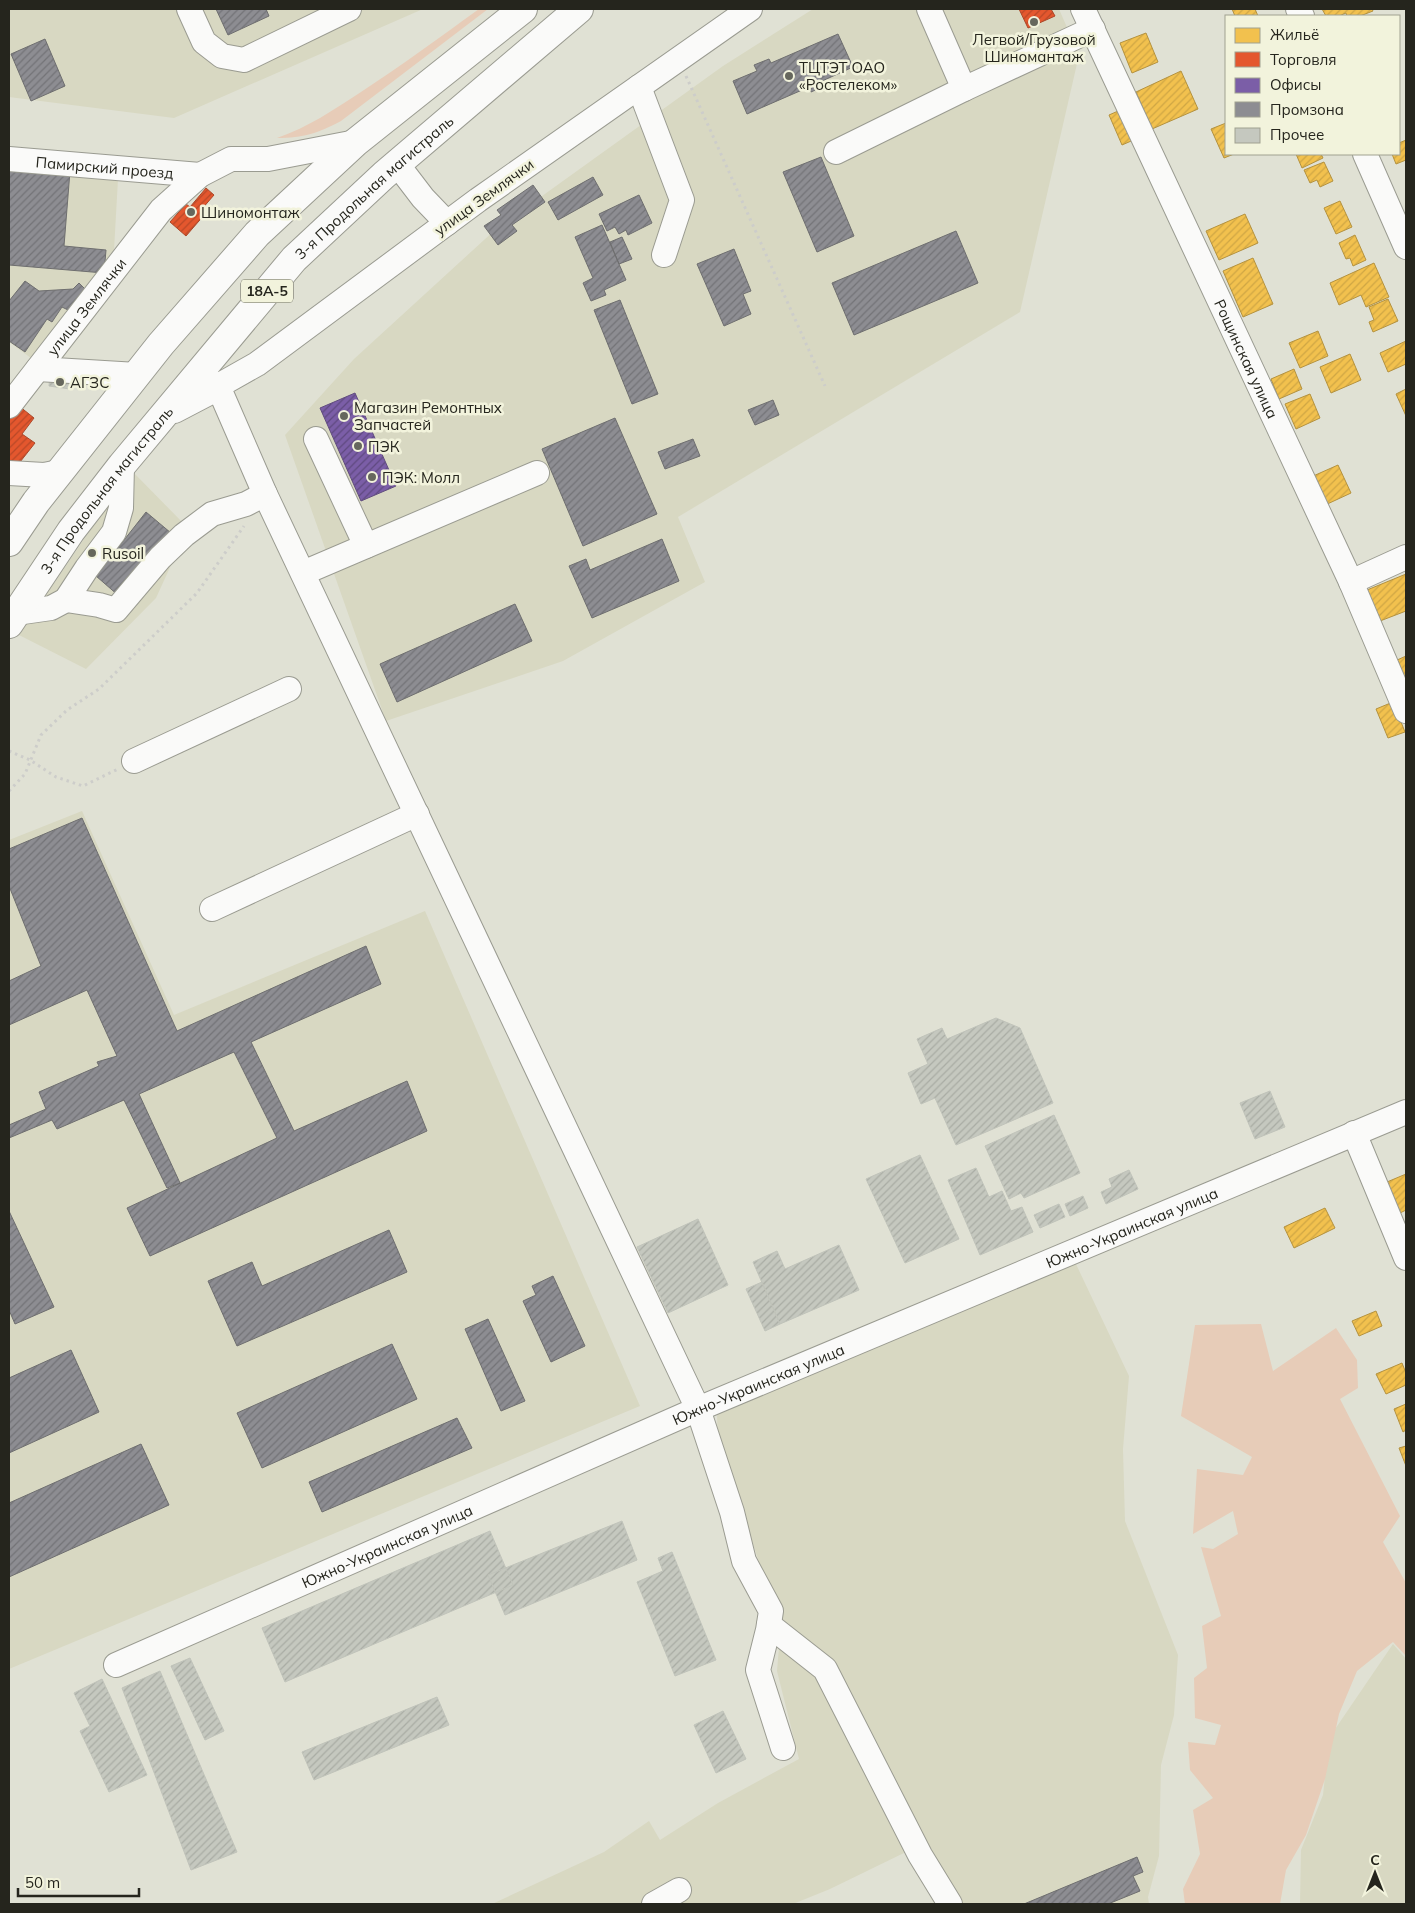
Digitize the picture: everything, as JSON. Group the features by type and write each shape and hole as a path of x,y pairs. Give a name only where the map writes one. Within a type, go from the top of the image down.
{"highway":[{"name":"18А-5","path":"9,542 59,472 161,344 257,234 356,142 523,9"},
{"name":"3-я Продольная магистраль","path":"12,619 71,532 122,465 294,258 397,164 579,9"},
{"path":"164,414 218,386"}],"street":[{"path":"189,9 204,42 222,56 244,60 349,9"},
{"name":"улица Землячки","path":"218,386 257,364 446,223 750,9"},
{"path":"929,9 964,89"},
{"path":"836,152 964,89 1088,19"},
{"name":"Рощинская улица","path":"1088,19 1352,582 1406,711"},
{"path":"639,87 682,200 664,255"},
{"name":"улица Землячки","path":"9,406 161,210 200,175 231,159 268,159 356,142"},
{"path":"1365,155 1406,247"},
{"name":"Памирский проезд","path":"9,160 200,175"},
{"path":"397,164 423,198 446,223"},
{"path":"38,369 137,375"},
{"path":"218,386 265,494 698,1409 732,1512 744,1561 771,1611 758,1670 783,1748"},
{"path":"316,439 366,546"},
{"path":"12,619 51,608 66,600 86,568 114,532 121,508 122,465"},
{"path":"9,473 44,475 59,472"},
{"path":"303,573 537,473"},
{"path":"66,600 99,605 116,610 160,558 184,535 212,514 246,504 265,494"},
{"path":"1352,582 1406,557"},
{"path":"134,761 289,689"},
{"path":"212,909 417,814"},
{"name":"Южно-Украинская улица","path":"116,1665 698,1409 1406,1112"},
{"path":"1354,1133 1406,1258"},
{"path":"769,1625 826,1669 920,1855 950,1904"},
{"path":"654,1904 679,1890"}],"path":[{"path":"678,59 826,386"},
{"path":"9,791 25,774 41,735 67,710 99,690 197,593 244,525"},
{"path":"9,751 30,760 56,777 83,786 134,761"}],"shaded area":[{"path":"9,9 423,9 174,118 9,97"},
{"path":"479,9 488,9 341,121 310,134 277,138 289,134 341,105"},
{"path":"813,9 1059,9 1079,55 1020,312 678,517 705,582 563,661 386,721 285,435 354,359 496,229 723,66"},
{"path":"9,167 118,179 113,268 35,361 9,342"},
{"path":"131,470 188,528 156,598 86,669 19,635"},
{"path":"82,811 174,1015 425,911 640,1406 9,1669 9,840"},
{"path":"1075,1262 1129,1376 1123,1449 1125,1521 1178,1655 1174,1715 1161,1765 1159,1856 1148,1897 1149,1904 957,1904 908,1851 830,1889 793,1904 492,1904 604,1852 649,1821 660,1840 718,1803 799,1759 777,1671 782,1612 763,1574 742,1511 718,1459 717,1412"},
{"path":"1261,1324 1273,1371 1336,1328 1357,1360 1358,1388 1340,1399 1400,1516 1383,1542 1406,1583 1406,1656 1393,1642 1357,1671 1339,1714 1325,1779 1306,1835 1286,1870 1280,1904 1185,1904 1183,1889 1200,1854 1193,1810 1213,1798 1190,1770 1188,1742 1215,1745 1221,1725 1195,1718 1194,1678 1207,1668 1202,1626 1221,1616 1201,1547 1213,1549 1238,1534 1233,1511 1193,1534 1197,1469 1243,1475 1252,1457 1181,1416 1195,1325"},
{"path":"1393,1644 1406,1659 1406,1904 1300,1904 1301,1850 1323,1795 1329,1738"}],"building: Жильё":[{"path":"1232,9 1255,9 1258,15 1235,15"},
{"path":"1322,9 1372,9 1373,11 1363,15 1347,15 1346,13 1341,15 1325,15"},
{"path":"1146,33 1158,62 1132,73 1120,43"},
{"path":"1181,71 1198,109 1152,129 1136,92"},
{"path":"1125,108 1138,138 1122,145 1109,115"},
{"path":"1225,123 1225,155 1232,155 1224,158 1211,129"},
{"path":"1406,140 1406,160 1396,164 1392,155 1400,155 1400,143"},
{"path":"1296,155 1322,155 1323,158 1302,168"},
{"path":"1324,162 1333,181 1320,187 1317,180 1310,183 1304,170"},
{"path":"1340,201 1352,227 1336,234 1324,208"},
{"path":"1245,214 1258,243 1219,260 1206,231"},
{"path":"1355,235 1366,260 1353,266 1350,258 1346,259 1339,243"},
{"path":"1253,258 1273,304 1243,317 1223,271"},
{"path":"1374,263 1389,297 1366,307 1361,295 1339,305 1330,283"},
{"path":"1388,299 1398,321 1373,332 1369,322 1374,320 1369,307"},
{"path":"1318,331 1328,356 1300,368 1289,343"},
{"path":"1406,341 1406,364 1388,372 1380,353"},
{"path":"1350,354 1361,380 1331,393 1320,367"},
{"path":"1294,369 1302,389 1279,399 1271,379"},
{"path":"1406,389 1406,416 1396,394"},
{"path":"1310,394 1320,418 1296,429 1285,404"},
{"path":"1338,465 1351,493 1323,506 1311,477"},
{"path":"1406,574 1406,611 1380,621 1367,590"},
{"path":"1406,656 1406,688 1395,661"},
{"path":"1393,702 1405,732 1388,738 1376,709"},
{"path":"1406,1174 1406,1210 1400,1213 1387,1182"},
{"path":"1325,1208 1335,1228 1294,1248 1284,1227"},
{"path":"1376,1311 1382,1326 1359,1336 1352,1321"},
{"path":"1402,1363 1406,1373 1406,1385 1386,1394 1376,1374"},
{"path":"1406,1404 1406,1430 1403,1432 1394,1409"},
{"path":"1406,1446 1406,1466 1399,1448"}],"building: Торговля":[{"name":"Легвой/Грузовой Шиномантаж","path":"1019,9 1051,9 1055,16 1028,28"},
{"name":"Шиномонтаж","path":"206,188 214,195 201,210 205,214 186,236 170,222 186,204 190,207"},
{"path":"19,406 34,418 22,434 35,443 9,476 9,420"}],"building: Офисы":[{"name":"ПЭК","path":"355,393 396,486 361,501 320,408"}],"building: Промзона":[{"path":"216,9 266,9 269,16 228,35"},
{"name":"ТЦТЭТ ОАО «Ростелеком»","path":"838,34 853,67 820,82 822,87 811,92 809,87 747,114 733,81 757,71 754,65 769,59 771,63"},
{"path":"45,39 65,86 31,101 11,54"},
{"path":"821,157 854,236 817,252 783,172"},
{"path":"9,167 70,171 64,246 106,250 104,273 9,265"},
{"path":"593,177 603,195 558,220 548,202"},
{"path":"533,185 545,202 512,225 517,231 498,245 484,226 501,215 497,210"},
{"path":"639,195 652,223 628,235 626,230 619,234 615,227 607,231 599,214"},
{"path":"602,225 626,280 604,290 606,295 591,301 583,283 593,278 575,237"},
{"path":"956,231 978,283 854,335 832,283"},
{"path":"622,237 632,259 619,264 610,242"},
{"path":"734,249 751,291 743,294 751,314 724,326 697,264"},
{"path":"25,281 39,291 73,289 79,283 86,290 70,311 62,307 52,322 47,319 25,352 9,341 9,301"},
{"path":"620,300 658,394 632,404 594,310"},
{"path":"773,400 779,415 755,425 748,410"},
{"path":"615,418 657,514 583,546 542,449"},
{"path":"693,439 700,456 665,469 658,452"},
{"path":"146,512 171,533 119,596 96,576"},
{"path":"662,539 679,581 592,618 569,566 586,559 590,570"},
{"path":"515,604 532,641 397,702 380,664"},
{"path":"82,818 177,1031 366,946 381,984 251,1042 294,1131 407,1081 427,1131 150,1256 127,1208 277,1138 234,1052 139,1094 180,1183 167,1188 124,1100 57,1129 52,1120 9,1138 9,1125 46,1109 39,1092 99,1066 97,1062 117,1056 87,990 9,1025 9,981 41,966 9,886 9,849"},
{"path":"9,1211 54,1307 15,1324 9,1310"},
{"path":"389,1230 407,1272 237,1346 208,1281 252,1262 262,1286"},
{"path":"553,1276 585,1346 551,1362 523,1301 536,1295 532,1286"},
{"path":"488,1319 525,1401 501,1411 465,1329"},
{"path":"392,1344 417,1399 262,1468 237,1413"},
{"path":"71,1350 99,1412 9,1453 9,1378"},
{"path":"457,1418 472,1448 322,1512 309,1482"},
{"path":"141,1444 169,1505 9,1577 9,1503"},
{"path":"1137,1857 1143,1872 1133,1876 1140,1891 1108,1904 1024,1904"}],"building: Прочее":[{"name":"АГЗС","path":"50,375 72,378 70,389 49,386"},
{"path":"996,1018 1020,1028 1053,1103 956,1145 935,1098 921,1104 908,1073 928,1064 917,1039 942,1028 947,1039"},
{"path":"1270,1091 1285,1127 1255,1139 1240,1103"},
{"path":"1054,1115 1080,1173 1024,1198 1021,1193 1009,1199 985,1146"},
{"path":"920,1155 959,1239 905,1263 866,1179"},
{"path":"976,1168 989,1197 1002,1191 1011,1211 1022,1207 1033,1232 980,1255 948,1180"},
{"path":"1129,1170 1138,1189 1106,1204 1101,1192 1112,1187 1109,1179"},
{"path":"1083,1196 1088,1208 1070,1216 1065,1204"},
{"path":"1059,1204 1065,1217 1040,1228 1034,1215"},
{"path":"698,1219 728,1285 668,1313 637,1247"},
{"path":"839,1245 859,1290 780,1324 753,1262 777,1251 785,1269"},
{"path":"762,1282 780,1324 765,1331 746,1289"},
{"path":"622,1521 637,1560 505,1615 488,1575"},
{"path":"490,1531 513,1585 285,1682 262,1628"},
{"path":"672,1552 716,1660 675,1676 637,1582 663,1571 658,1558"},
{"path":"190,1658 224,1731 205,1740 171,1666"},
{"path":"160,1671 237,1852 191,1870 122,1688"},
{"path":"102,1679 147,1775 109,1792 80,1731 90,1726 74,1693"},
{"path":"437,1697 449,1725 314,1780 302,1752"},
{"path":"723,1711 746,1759 716,1773 694,1725"}],"place":[{"name":"Легвой/Грузовой Шиномантаж","path":"1034,22"},
{"name":"ТЦТЭТ ОАО «Ростелеком»","path":"789,76"},
{"name":"Шиномонтаж","path":"191,212"},
{"name":"АГЗС","path":"60,382"},
{"name":"Магазин Ремонтных Запчастей","path":"344,416"},
{"name":"ПЭК","path":"358,446"},
{"name":"ПЭК: Молл","path":"372,477"},
{"name":"Rusoil","path":"92,553"}]}
